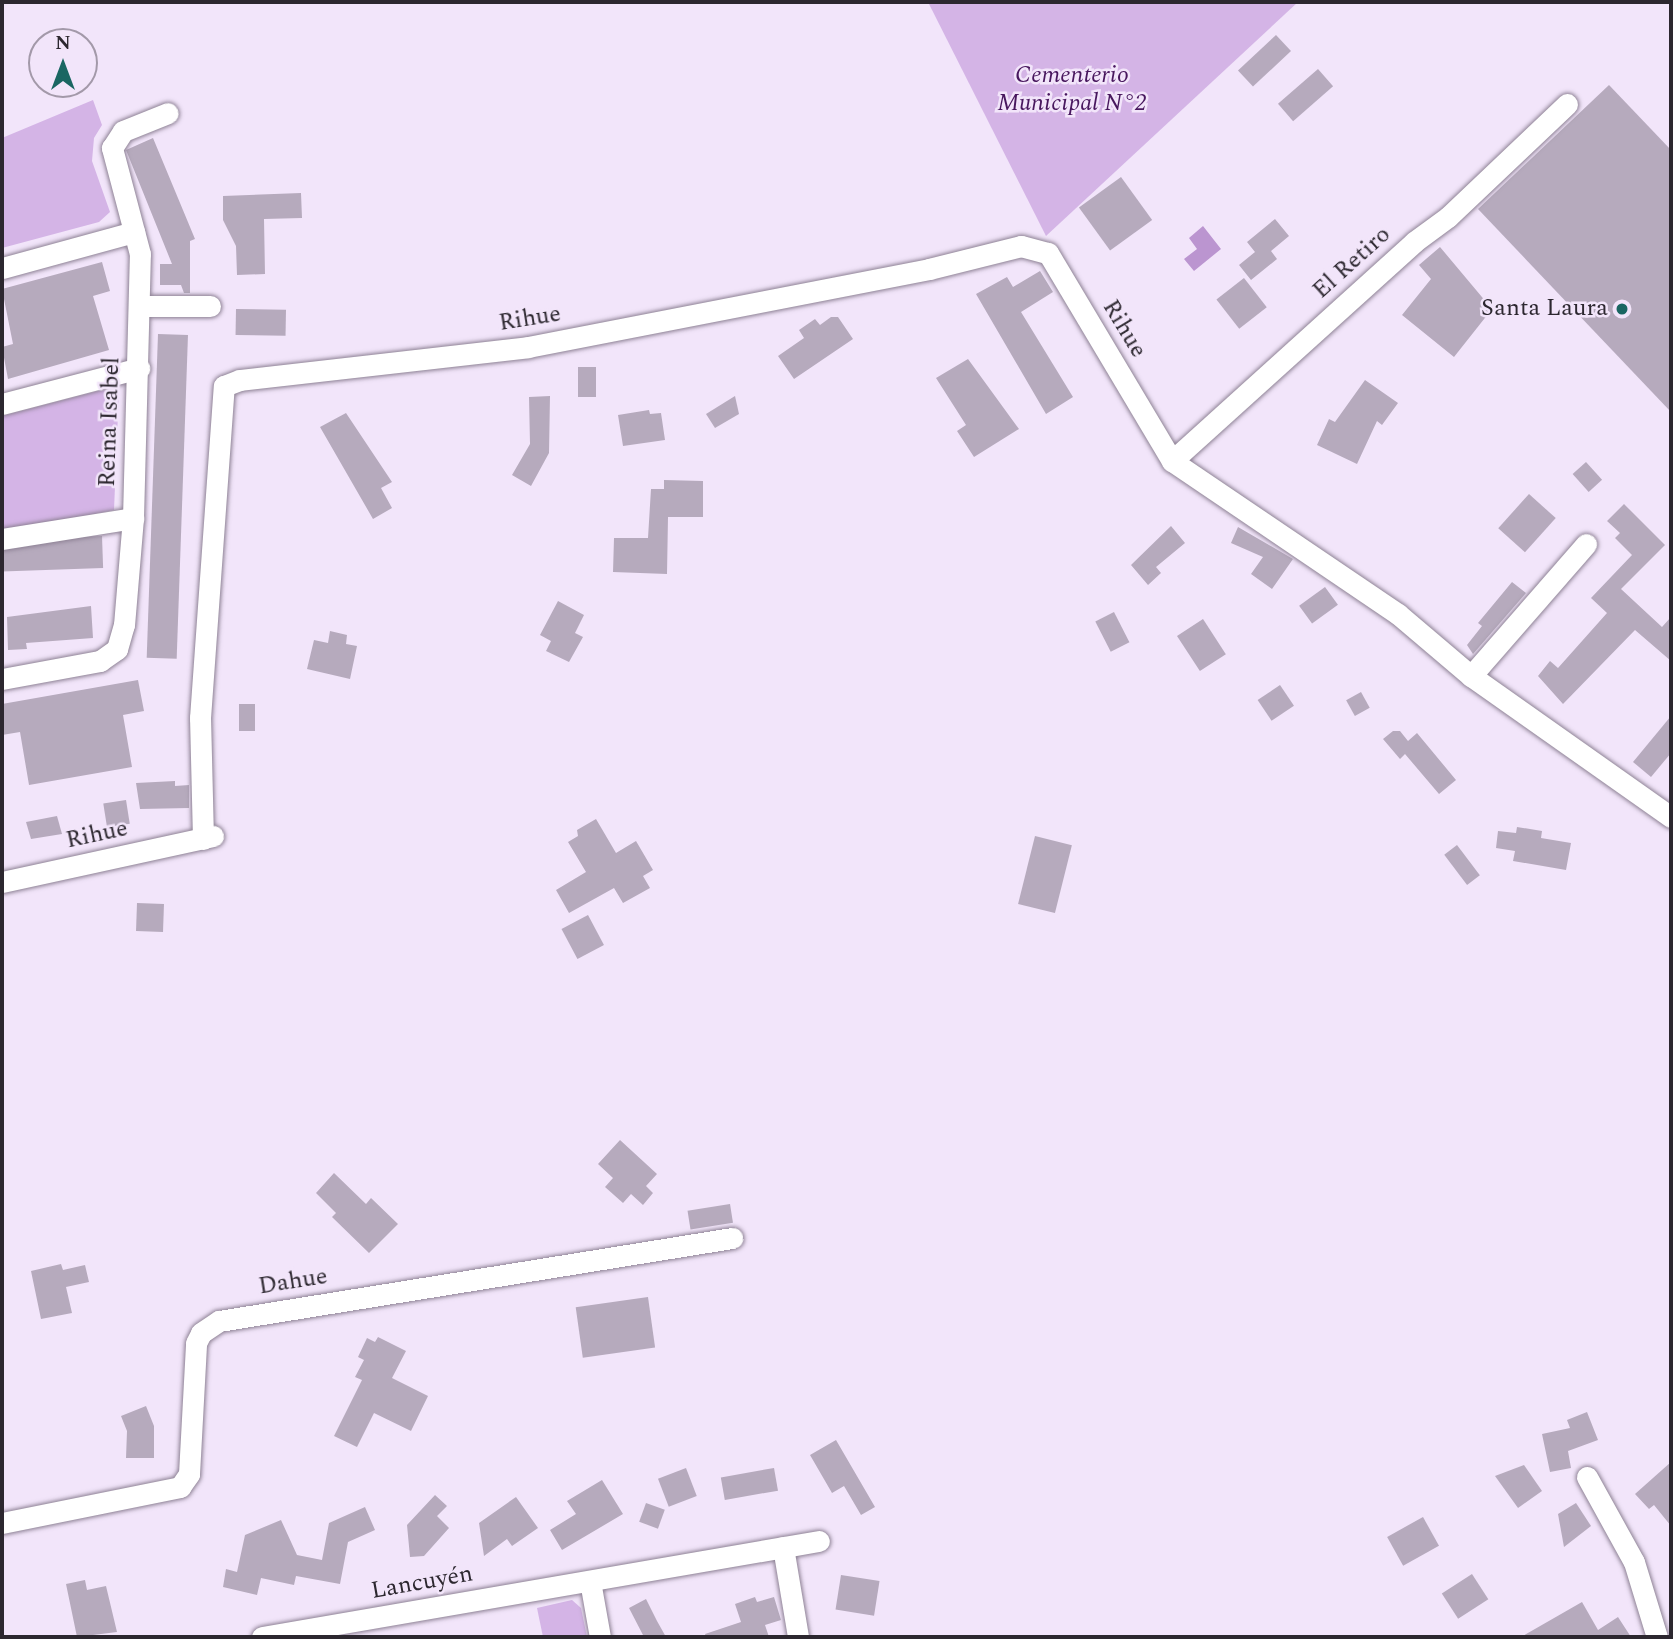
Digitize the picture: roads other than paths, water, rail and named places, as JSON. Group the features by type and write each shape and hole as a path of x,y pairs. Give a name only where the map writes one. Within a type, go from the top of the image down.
{"street":[{"name":"El Retiro","path":"1172,461 1414,242 1448,217 1567,104"},
{"name":"Reina Isabel","path":"2,679 100,661 117,649 124,625 133,518 140,254 112,148 123,131 168,113"},
{"path":"2,268 134,232"},
{"name":"Rihue","path":"2,882 208,837 200,718 224,386 240,380 528,347 929,269 1021,246 1048,253 1172,461"},
{"path":"140,306 210,306"},
{"path":"2,404 139,368"},
{"path":"1172,461 1398,614 1471,676 1669,811"},
{"path":"2,539 133,518"},
{"path":"1471,676 1586,544"},
{"name":"Dahue","path":"2,1523 180,1487 189,1474 196,1343 201,1333 219,1321 732,1238"},
{"path":"1587,1477 1634,1562 1657,1637"},
{"name":"Lancuyén","path":"262,1637 819,1541"},
{"path":"783,1547 798,1637"},
{"path":"590,1581 600,1637"}],"place":[{"name":"Santa Laura","path":"1622,309"}],"park label":[{"name":"Cementerio Municipal N°2","path":"1072,90"}]}
